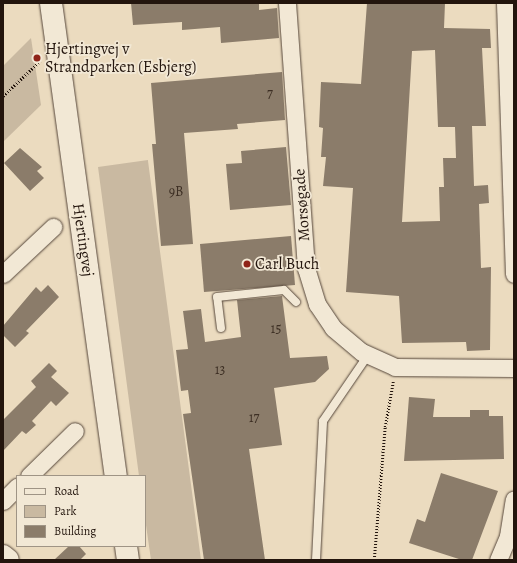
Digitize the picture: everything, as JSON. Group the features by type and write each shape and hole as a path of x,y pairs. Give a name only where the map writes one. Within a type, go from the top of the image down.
{"main road":[{"name":"Hjertingvej","path":"51,3 116,475"},
{"path":"126,547 128,560"},
{"path":"3,556 8,560"}],"street":[{"name":"Morsøgade","path":"287,3 306,268 317,304 333,328 368,355 395,366 514,368"},
{"path":"505,3 514,274"},
{"path":"3,274 53,227"},
{"path":"29,475 75,431"},
{"path":"3,501 16,488"},
{"path":"498,560 508,536 514,499"}],"lane":[{"path":"221,328 217,297 284,290 296,302"},
{"path":"316,560 323,421 368,355"}],"path":[{"path":"3,96 42,59"},
{"path":"374,560 385,427 395,366"}],"green space":[{"path":"31,38 41,105 3,142 3,66"},
{"path":"148,160 201,560 151,560 146,525 146,475 139,475 98,167"}],"building":[{"path":"131,3 259,3 259,10 277,8 279,38 221,43 220,27 182,30 182,22 133,25"},
{"path":"367,3 445,3 444,28 490,29 491,48 482,48 486,126 472,126 474,186 488,185 489,203 479,204 481,268 491,267 490,350 467,351 466,342 402,343 399,296 346,292 353,188 323,186 326,157 321,157 323,128 319,127 321,82 361,84","holes":["435,50 438,127 455,127 456,158 443,158 444,187 439,187 440,221 402,222 412,51"]},
{"path":"282,72 285,120 237,124 238,129 184,133 193,244 161,246 152,144 156,144 151,83"},
{"path":"286,147 291,205 230,210 226,164 242,163 241,151"},
{"path":"20,148 42,167 37,171 44,178 30,191 4,163"},
{"name":"Carl Buch","path":"291,236 295,285 204,292 200,244"},
{"path":"48,285 59,297 26,331 29,333 15,347 3,335 3,326 36,287 41,292"},
{"path":"282,296 290,358 327,356 329,369 315,382 274,388 282,445 249,449 265,560 204,560 183,414 191,413 188,390 181,391 176,350 188,349 183,311 201,309 205,342 241,337 237,300"},
{"path":"49,363 57,371 51,377 69,393 56,406 51,401 32,421 36,425 26,434 22,431 3,451 3,420 36,387 31,381"},
{"path":"409,397 435,399 433,417 470,417 470,410 489,410 489,416 503,416 504,459 404,461"},
{"path":"441,473 498,491 472,560 462,560 409,543 417,519 425,522"},
{"path":"68,547 80,547 86,554 80,560 54,560"}],"place":[{"name":"Hjertingvej v Strandparken (Esbjerg)","path":"37,58"},
{"name":"Carl Buch","path":"247,264"}]}
